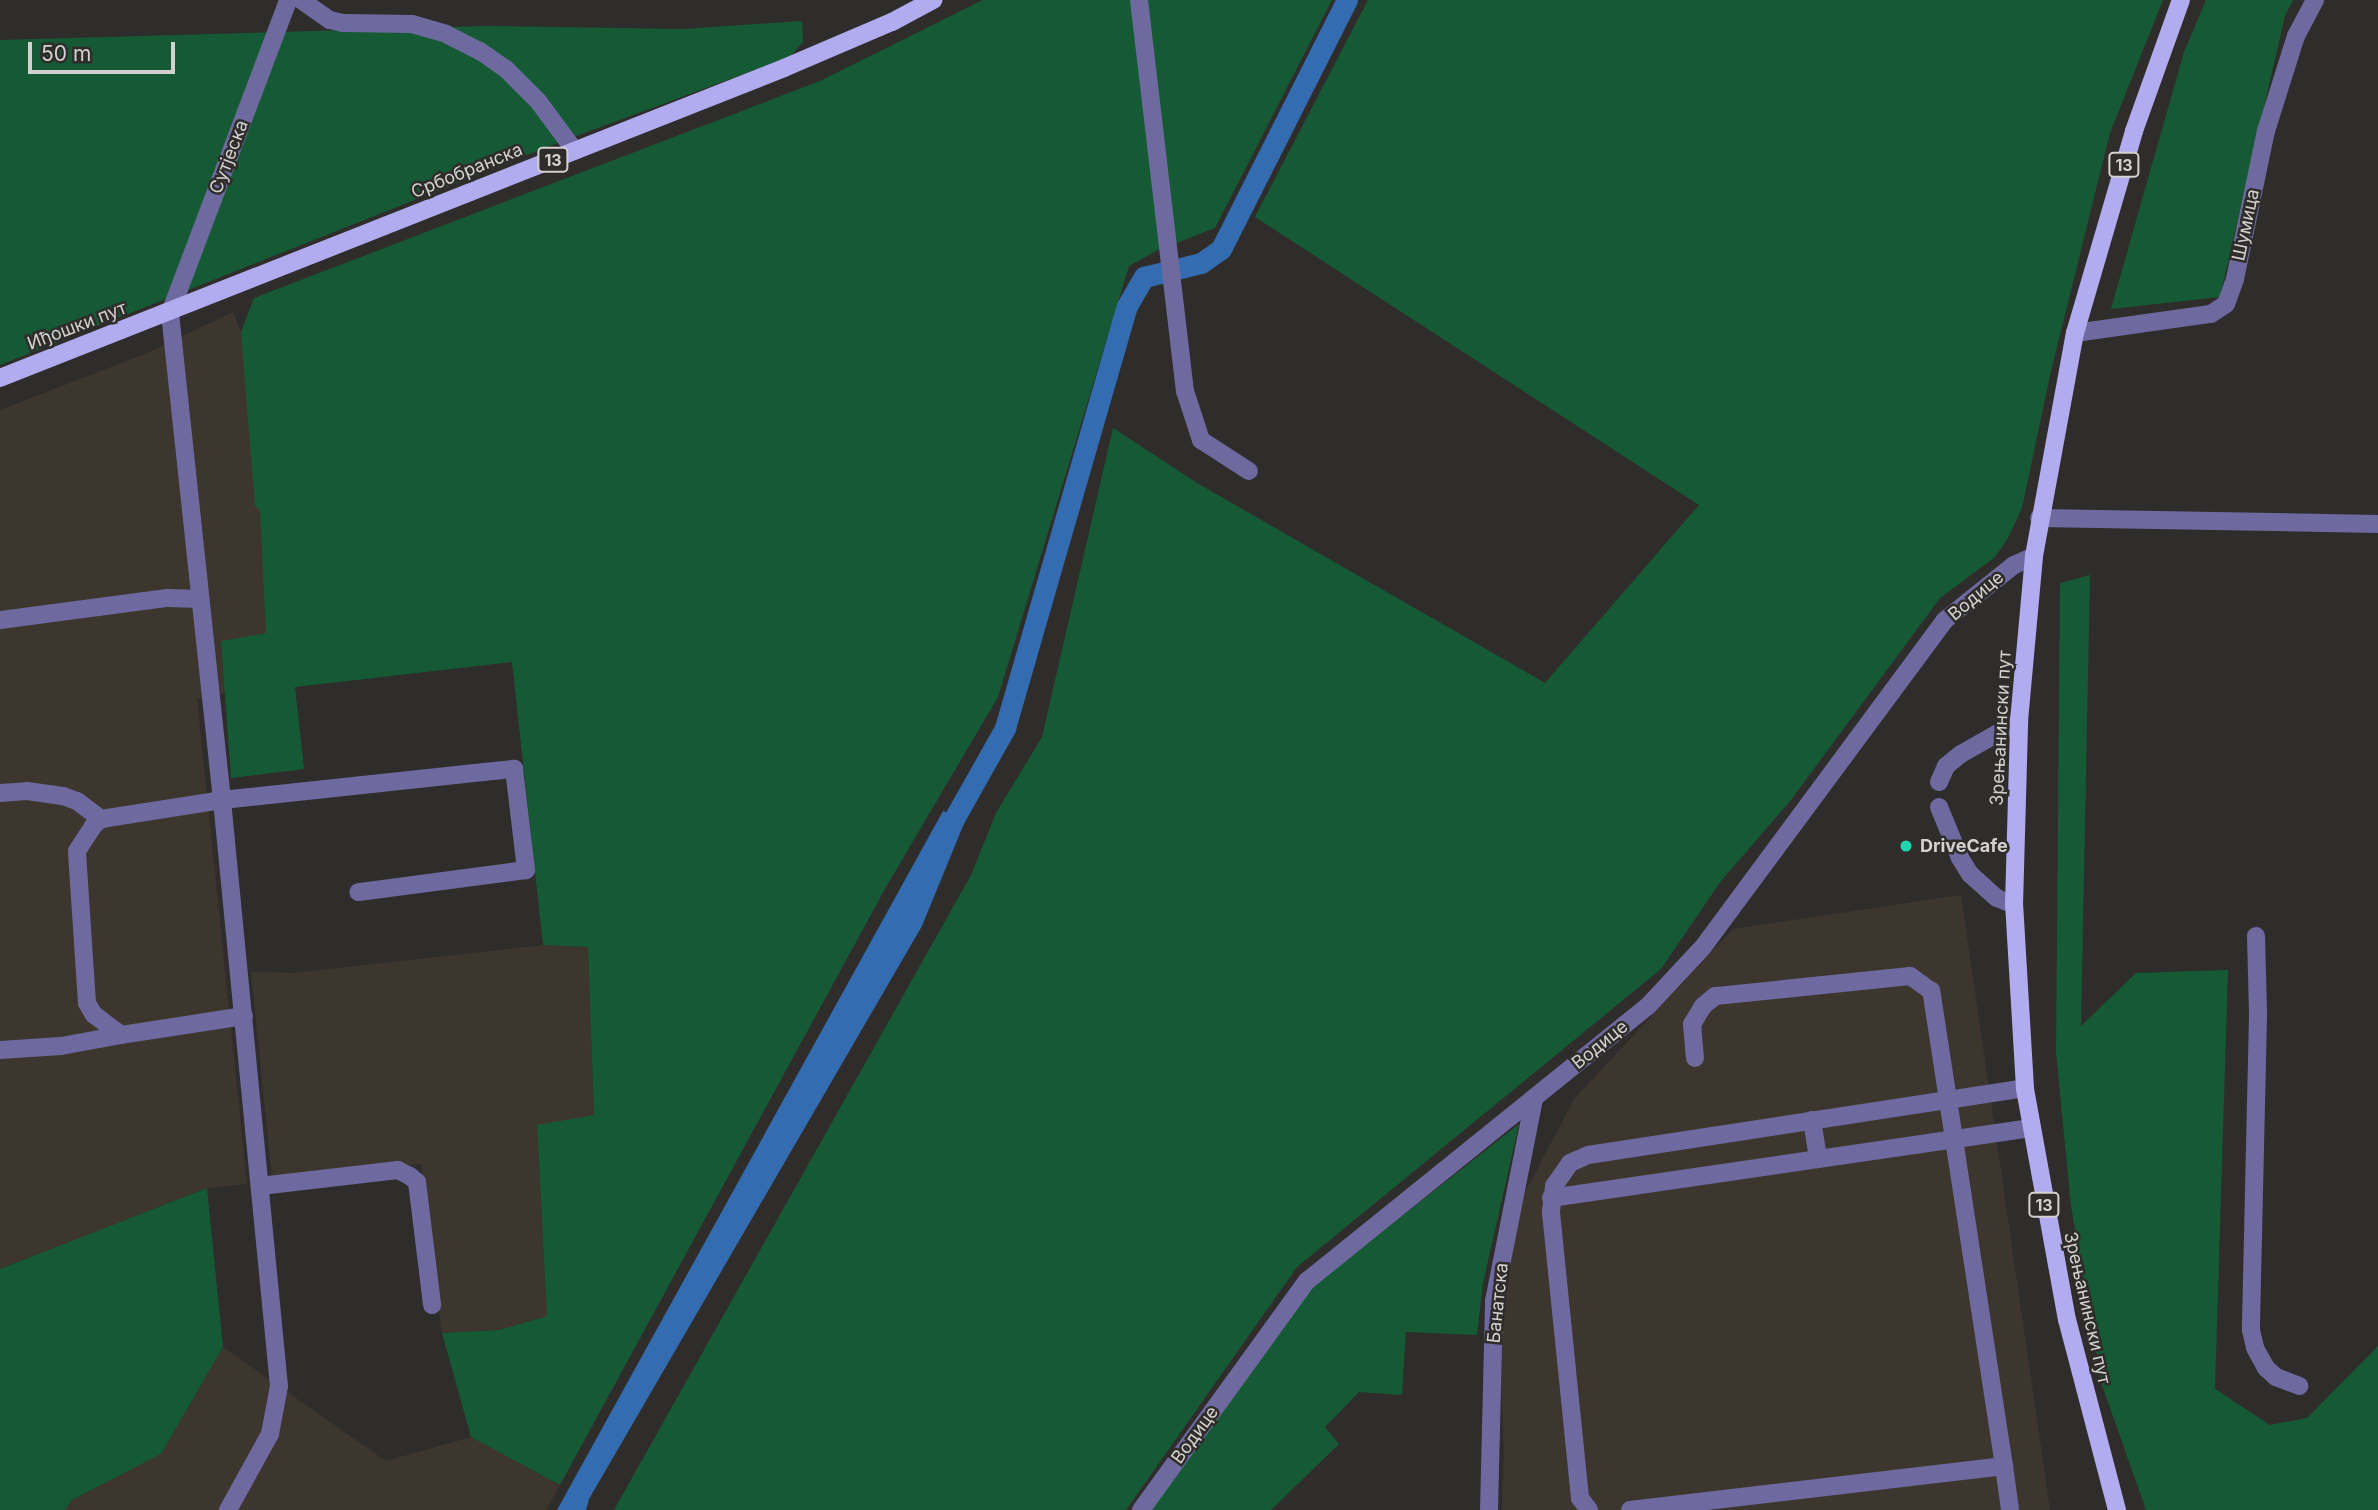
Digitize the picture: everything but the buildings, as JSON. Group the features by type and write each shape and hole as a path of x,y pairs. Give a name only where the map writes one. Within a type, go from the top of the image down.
{"main road":[{"name":"Србобранска","path":"170,313 892,22 933,0"},
{"name":"Зрењанински пут","path":"2117,1510 2067,1320 2025,1088 2014,905 2019,721 2039,518 2075,333 2134,131 2181,0"},
{"name":"Иђошки пут","path":"0,378 170,313"}],"street":[{"name":"Сутјеска","path":"170,313 288,0"},
{"path":"301,0 330,20 343,23 412,24 446,34 480,51 507,70 538,101 575,151"},
{"path":"1139,0 1185,391 1201,440 1248,471"},
{"name":"Шумица","path":"2075,333 2211,314 2226,304 2235,279 2266,131 2296,36 2315,0"},
{"path":"170,313 244,1016 278,1395 270,1434 228,1510"},
{"path":"2039,518 2378,523"},
{"name":"Водице","path":"1141,1510 1307,1281 1648,1006 1703,947 1945,620 2014,565 2034,556"},
{"path":"0,620 168,598 200,599"},
{"path":"1939,782 1946,766 1961,754 2019,721"},
{"path":"121,1035 103,1025 87,1003 78,850 86,834 101,819 222,800 514,769 526,870 358,892"},
{"path":"0,793 27,791 63,796 90,809 101,819"},
{"path":"1939,807 1960,858 1970,874 1997,898 2014,905"},
{"path":"2256,936 2258,1014 2251,1330 2255,1348 2266,1368 2276,1377 2299,1386"},
{"path":"1695,1058 1692,1024 1703,1006 1715,996 1910,976 1931,991 2010,1510"},
{"path":"0,1050 61,1046 244,1016"},
{"path":"1590,1510 1580,1498 1551,1198 1570,1163 1588,1155 2025,1088"},
{"name":"Банатска","path":"1489,1510 1494,1301 1534,1099"},
{"path":"1812,1120 1818,1158"},
{"path":"1551,1198 2031,1128"},
{"path":"260,1186 398,1170 410,1176 417,1182 432,1305"},
{"path":"1630,1510 2004,1466"}],"shaded area":[{"path":"233,312 241,332 279,682 197,699 247,1184 207,1188 0,1269 0,410 147,353"},
{"path":"1961,895 2050,1510 1502,1510 1504,1450 1499,1333 1522,1198 1574,1099 1733,929"},
{"path":"543,945 588,947 594,1115 537,1126 547,1316 499,1330 442,1333 421,1164 272,1177 251,972 293,973"},
{"path":"223,1347 386,1461 471,1437 560,1485 546,1510 65,1510 72,1500 161,1454"}],"green space":[{"path":"983,0 1332,0 1215,228 1156,251 1129,266 998,697 886,887 560,1485 471,1437 442,1333 499,1330 547,1316 537,1125 594,1115 588,947 543,945 512,662 295,687 304,769 231,778 221,641 266,633 260,510 255,506 241,332 254,298 820,81"},
{"path":"1368,0 2163,0 2110,133 2051,371 2022,508 2008,538 1995,557 1940,598 1791,800 1721,881 1661,969 1297,1267 1126,1510 614,1510 971,875 996,813 1042,737 1113,428 1197,483 1545,683 1699,505 1255,217"},
{"path":"2206,0 2293,0 2285,16 2220,297 2111,309 2184,52"},
{"path":"802,21 803,42 790,57 560,142 0,365 0,40 486,26 683,29"},
{"path":"2090,575 2081,1026 2136,973 2228,970 2215,1389 2270,1425 2307,1418 2378,1346 2378,1510 2146,1510 2102,1385 2071,1206 2056,1052 2060,583"},
{"path":"1519,1124 1483,1283 1477,1335 1406,1332 1402,1395 1359,1392 1325,1427 1339,1444 1271,1510 1145,1510 1312,1287"},
{"path":"207,1188 223,1347 161,1454 72,1500 65,1510 0,1510 0,1269"}],"water":[{"path":"943,811 965,821 922,926 589,1499 586,1510 557,1510"}],"waterway":[{"path":"942,840 1005,728 1127,306 1144,277 1201,263 1221,249 1347,0"}],"place":[{"name":"DriveCafe","path":"1906,846"}]}
